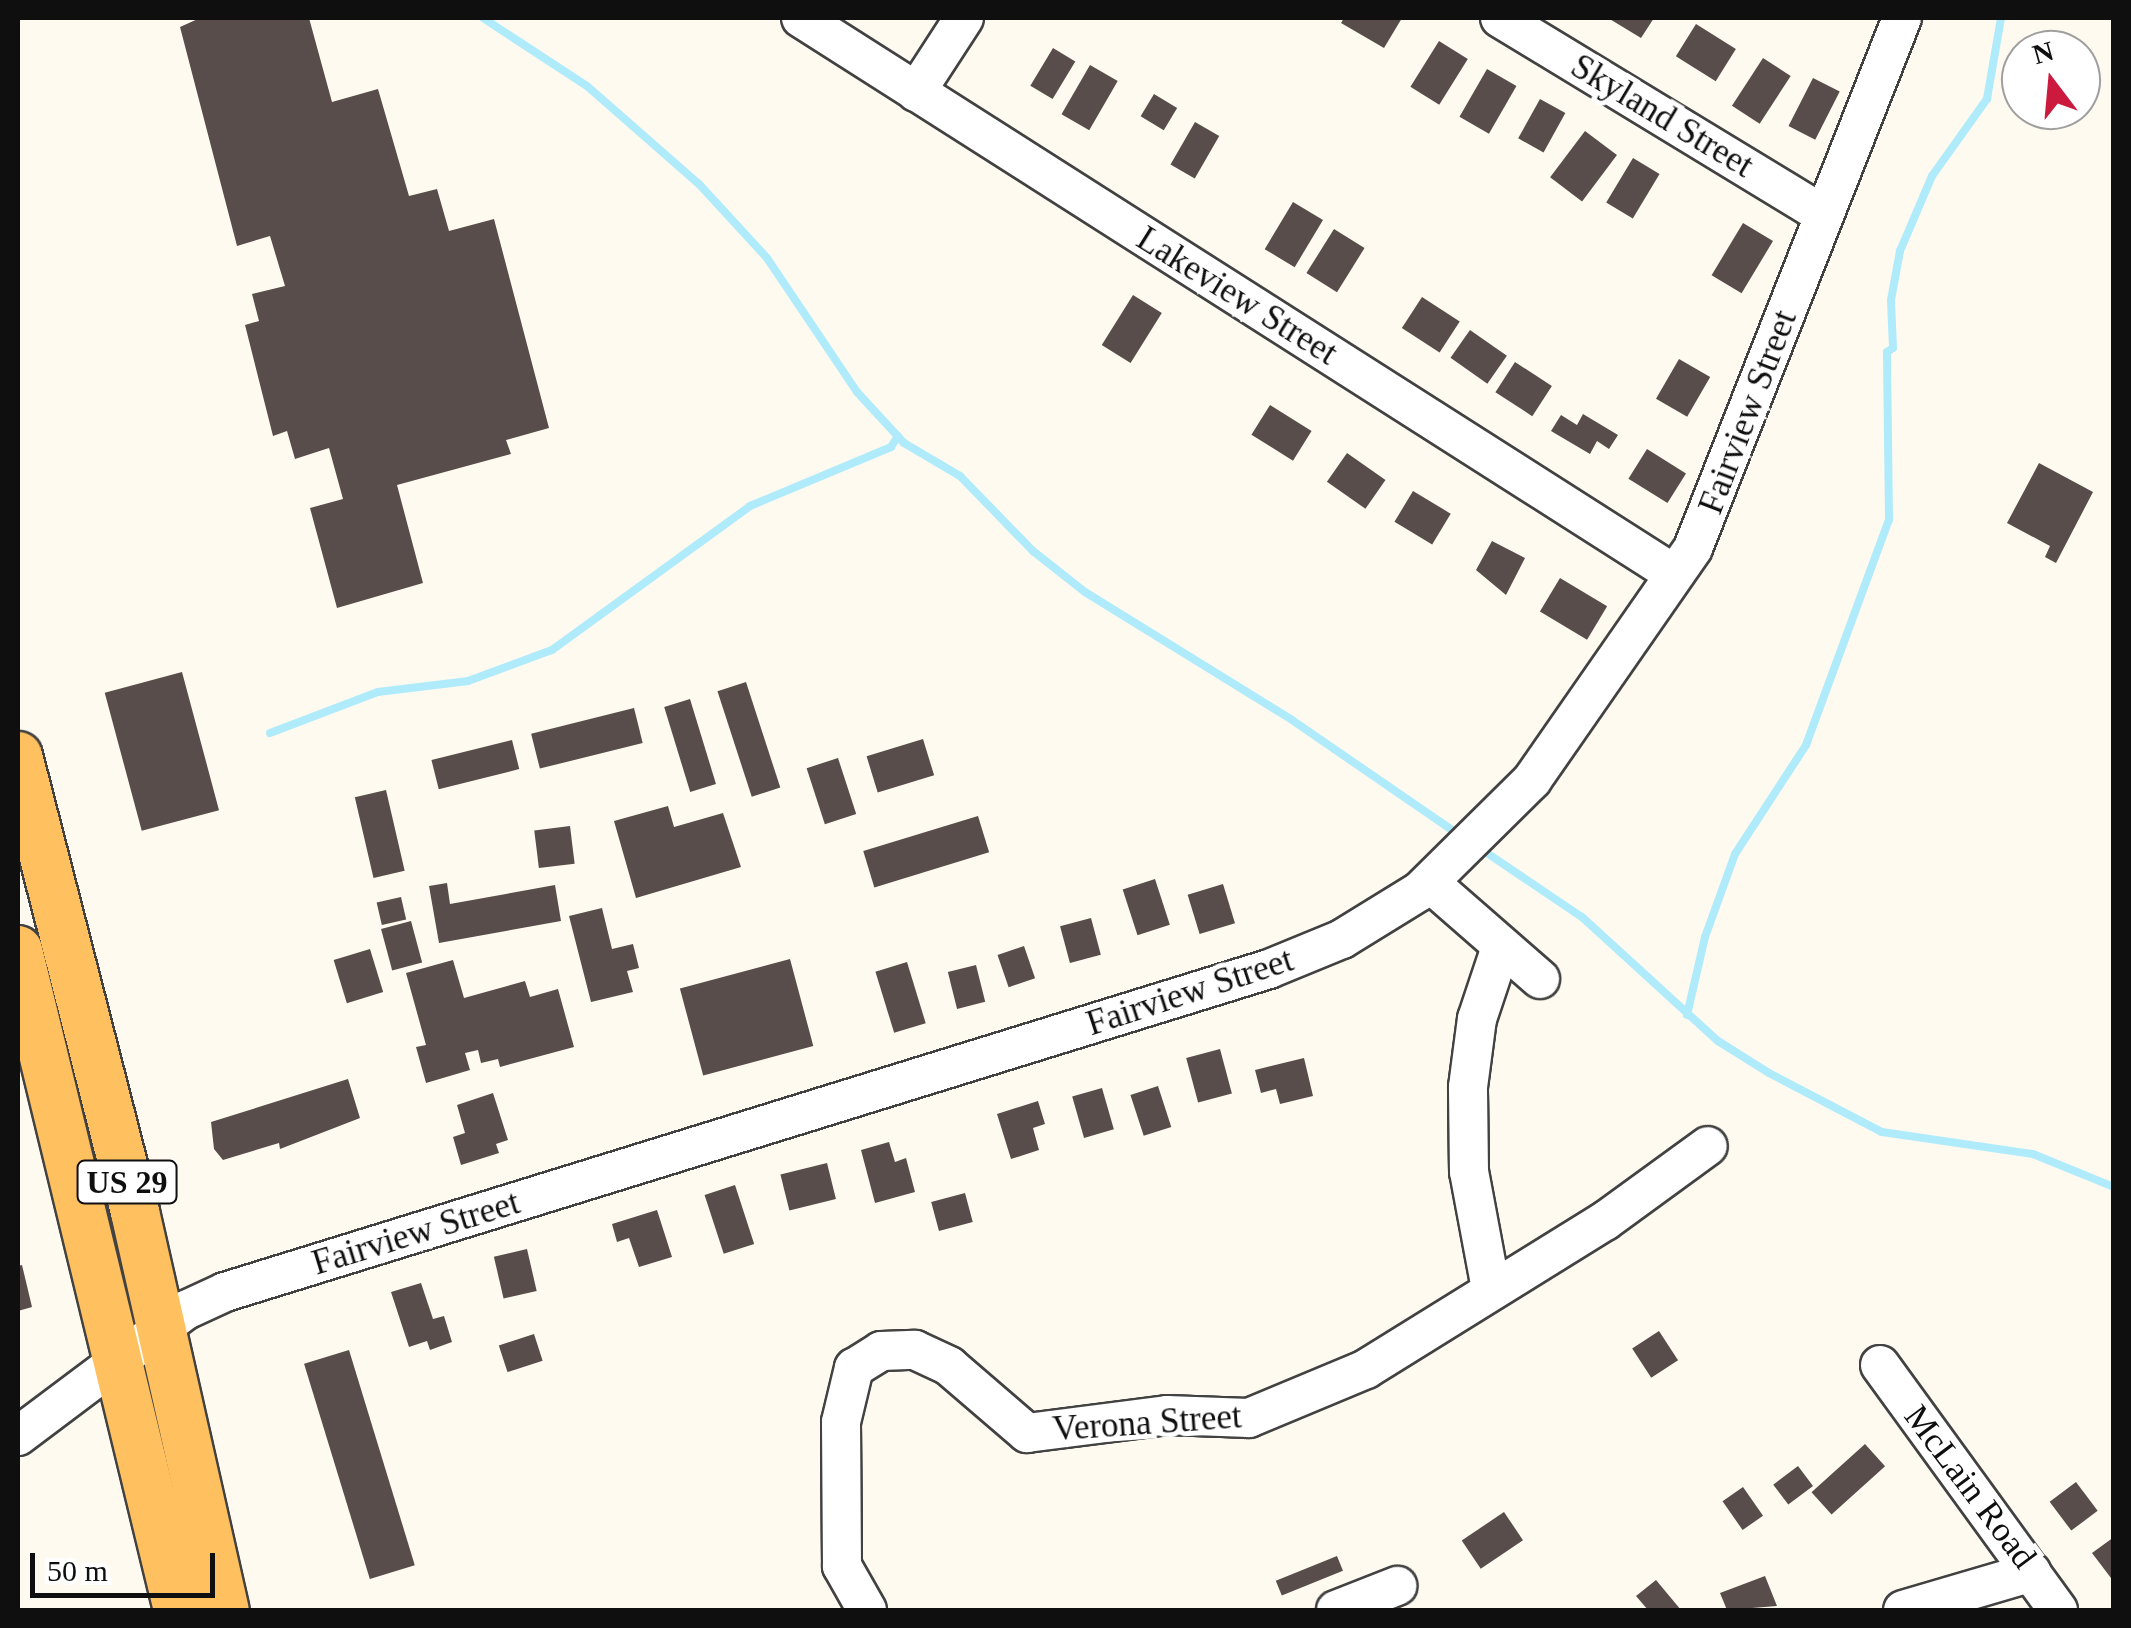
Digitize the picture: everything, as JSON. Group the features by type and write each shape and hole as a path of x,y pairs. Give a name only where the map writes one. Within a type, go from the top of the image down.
{"main road":[{"name":"US 29","path":"18,756 162,1328 226,1610"},
{"name":"US 29","path":"18,950 121,1358 178,1610"}],"street":[{"name":"Lakeview Street","path":"801,18 1674,574"},
{"path":"916,92 964,18"},
{"name":"Skyland Street","path":"1500,18 1552,31 1824,214"},
{"name":"Fairview Street","path":"18,1436 162,1328 225,1292 1286,963 1351,934 1430,883 1512,804 1674,574 1712,509 1902,18"},
{"path":"1430,883 1540,979"},
{"path":"1491,1288 1469,1172 1468,1086 1477,1019 1502,947"},
{"name":"Verona Street","path":"867,1610 842,1566 840,1422 854,1368 881,1351 915,1350 948,1366 1028,1433 1168,1415 1249,1418 1366,1369 1491,1288 1605,1221 1708,1146"},
{"name":"McLain Road","path":"1880,1365 2058,1610"},
{"path":"1904,1610 2032,1572"},
{"path":"1336,1610 1397,1586"}],"building":[{"path":"200,18 309,18 332,102 378,89 409,196 437,189 449,231 494,219 549,428 506,440 511,454 397,485 423,583 337,608 310,508 343,499 329,448 295,459 287,431 273,436 245,325 259,321 252,294 285,286 270,236 237,246 180,27"},
{"path":"1344,18 1402,18 1384,48 1341,23"},
{"path":"1608,18 1654,18 1641,38"},
{"path":"1696,24 1736,49 1716,81 1676,56"},
{"path":"1439,41 1468,59 1439,105 1410,87"},
{"path":"1053,48 1075,61 1053,99 1030,86"},
{"path":"1763,58 1791,76 1760,124 1732,106"},
{"path":"1090,65 1118,81 1089,130 1062,114"},
{"path":"1487,69 1516,86 1489,134 1460,117"},
{"path":"1813,78 1840,92 1815,140 1788,126"},
{"path":"1154,94 1177,108 1164,130 1141,116"},
{"path":"1540,99 1565,113 1544,152 1518,138"},
{"path":"1195,122 1219,136 1195,178 1170,164"},
{"path":"1585,131 1617,155 1582,201 1550,177"},
{"path":"1633,158 1660,174 1633,219 1606,203"},
{"path":"1293,202 1323,220 1295,267 1265,249"},
{"path":"1743,223 1773,241 1742,293 1712,275"},
{"path":"1334,229 1365,248 1337,292 1306,273"},
{"path":"1133,295 1162,313 1131,363 1102,345"},
{"path":"1422,297 1460,322 1440,353 1402,328"},
{"path":"1470,330 1507,356 1487,384 1450,358"},
{"path":"1679,359 1710,377 1687,417 1656,399"},
{"path":"1515,362 1552,386 1532,416 1495,392"},
{"path":"1270,405 1312,431 1293,461 1251,435"},
{"path":"1583,414 1618,435 1609,449 1597,441 1590,454 1551,431 1561,415 1577,425"},
{"path":"1647,449 1686,473 1667,503 1628,479"},
{"path":"1347,453 1386,480 1365,509 1327,482"},
{"path":"2039,463 2093,492 2056,563 2045,557 2050,546 2007,523"},
{"path":"1413,491 1451,514 1432,545 1394,522"},
{"path":"1492,541 1525,558 1506,595 1476,570"},
{"path":"1560,578 1607,606 1587,640 1540,611"},
{"path":"182,672 219,810 142,831 105,693"},
{"path":"746,682 780,788 752,797 717,691"},
{"path":"690,699 716,784 690,792 664,707"},
{"path":"634,708 643,743 540,769 531,734"},
{"path":"923,739 934,775 878,793 867,756"},
{"path":"512,740 519,769 439,789 431,760"},
{"path":"838,758 856,814 825,824 807,768"},
{"path":"386,790 405,871 373,878 355,797"},
{"path":"668,806 674,827 723,813 741,867 636,898 614,821"},
{"path":"978,816 989,852 874,887 863,851"},
{"path":"570,826 575,864 539,868 534,830"},
{"path":"1155,879 1170,925 1137,935 1123,890"},
{"path":"447,883 450,904 555,885 561,921 439,943 429,886"},
{"path":"1223,884 1235,923 1200,934 1188,895"},
{"path":"401,897 406,919 382,925 377,903"},
{"path":"602,908 612,949 633,944 639,968 627,971 633,992 591,1002 569,916"},
{"path":"1091,918 1101,955 1070,963 1060,926"},
{"path":"411,921 422,963 392,971 381,929"},
{"path":"1024,946 1035,978 1009,987 998,955"},
{"path":"370,949 383,992 347,1003 334,960"},
{"path":"790,959 813,1046 703,1075 680,989"},
{"path":"453,960 464,998 525,981 530,997 558,989 574,1047 500,1067 498,1059 481,1063 478,1050 465,1053 470,1070 426,1083 416,1047 426,1045 406,973"},
{"path":"907,962 926,1023 894,1033 875,972"},
{"path":"976,965 985,1002 957,1009 948,972"},
{"path":"1220,1049 1232,1093 1198,1102 1186,1058"},
{"path":"1304,1058 1313,1096 1280,1104 1276,1089 1261,1093 1255,1070"},
{"path":"348,1079 360,1118 280,1149 279,1143 223,1160 214,1149 211,1122"},
{"path":"1158,1086 1171,1127 1144,1136 1130,1095"},
{"path":"1102,1088 1114,1129 1084,1138 1072,1097"},
{"path":"493,1093 508,1140 496,1144 499,1153 461,1165 453,1137 465,1133 457,1105"},
{"path":"1038,1101 1045,1124 1033,1128 1039,1150 1011,1159 997,1114"},
{"path":"889,1142 895,1162 906,1158 915,1192 875,1203 861,1150"},
{"path":"827,1163 836,1199 789,1211 780,1175"},
{"path":"735,1185 754,1244 724,1254 705,1195"},
{"path":"965,1193 973,1222 939,1231 931,1202"},
{"path":"657,1210 672,1257 639,1267 629,1238 617,1242 612,1224"},
{"path":"527,1249 537,1291 504,1299 494,1257"},
{"path":"22,1265 32,1307 18,1311 18,1266"},
{"path":"421,1283 433,1319 444,1316 452,1342 430,1350 427,1341 409,1347 391,1292"},
{"path":"1659,1331 1678,1360 1651,1378 1632,1348"},
{"path":"534,1334 543,1361 507,1372 499,1345"},
{"path":"349,1350 415,1565 370,1579 304,1364"},
{"path":"1865,1444 1885,1466 1832,1514 1811,1492"},
{"path":"1798,1466 1813,1486 1788,1505 1773,1485"},
{"path":"2076,1482 2098,1511 2071,1531 2050,1502"},
{"path":"1743,1487 1763,1516 1743,1530 1723,1501"},
{"path":"1504,1512 1523,1540 1481,1569 1462,1541"},
{"path":"2114,1537 2114,1582 2092,1553"},
{"path":"1337,1556 1343,1571 1282,1596 1276,1581"},
{"path":"1765,1576 1777,1606 1727,1610 1720,1593"},
{"path":"1656,1580 1681,1610 1648,1610 1636,1596"}],"waterway":[{"path":"483,18 587,86 699,184 767,258 857,392 904,443 960,476 1033,551 1085,592 1292,720 1461,836"},
{"path":"1687,1015 1705,937 1735,854 1806,745 1889,520 1887,352 1893,348 1891,300 1900,251 1932,176 1987,99 2001,18"},
{"path":"270,733 378,692 468,681 552,650 750,506 891,447 898,436"},
{"path":"1481,849 1582,917 1718,1041 1769,1073 1882,1132 2033,1154 2114,1187"}]}
